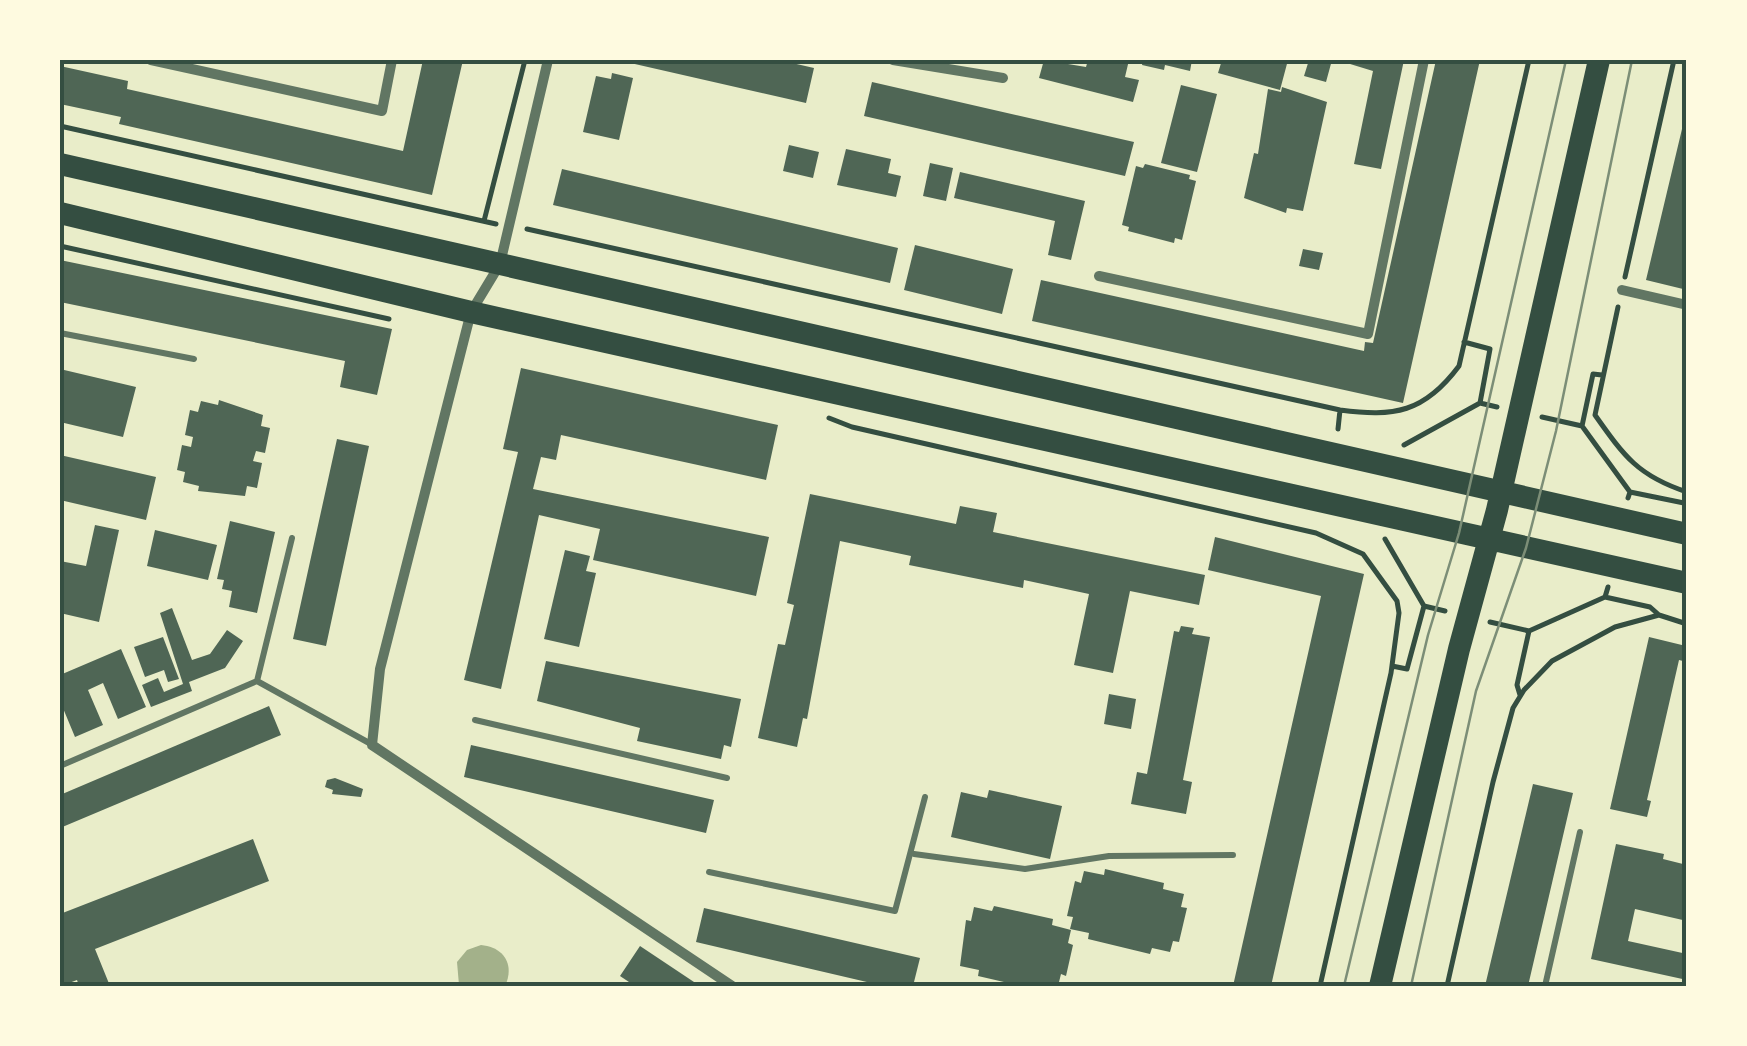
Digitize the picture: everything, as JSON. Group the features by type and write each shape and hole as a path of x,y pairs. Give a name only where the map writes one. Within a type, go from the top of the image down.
{"main road":[{"path":"1380,986 1459,648 1490,539 1599,60"},
{"path":"60,164 1687,534"},
{"path":"60,213 471,312 1687,584"}],"street":[{"path":"151,60 382,111 392,60"},
{"path":"548,60 500,264 471,312 380,669 372,745 732,986"},
{"path":"893,60 1002,78"},
{"path":"1099,276 1368,334 1424,60"},
{"path":"1622,290 1687,305"}],"lane":[{"path":"60,333 194,359"},
{"path":"257,681 292,538"},
{"path":"257,681 372,745"},
{"path":"60,766 257,681"},
{"path":"475,720 728,778"},
{"path":"710,872 895,912 914,854 925,796"},
{"path":"1545,986 1580,832"},
{"path":"914,854 1026,869 1109,856 1232,855"}],"path":[{"path":"484,222 525,60"},
{"path":"60,126 1340,410 1387,416 1419,403 1446,384 1459,366 1529,60"},
{"path":"1630,492 1684,504 1687,494 1653,481 1623,456 1596,414 1674,60"},
{"path":"60,246 401,322"},
{"path":"1464,342 1490,349 1480,404"},
{"path":"1582,426 1593,374 1603,375"},
{"path":"1340,410 1336,428 1350,434"},
{"path":"813,414 852,427 1316,533 1362,554 1397,602 1392,666 1320,986"},
{"path":"1606,597 1650,607 1659,615 1687,624"},
{"path":"1392,666 1407,669 1424,606"},
{"path":"1447,986 1513,708 1552,660 1582,642 1659,615"},
{"path":"1520,696 1517,684 1529,631"}],"shaded area":[{"path":"481,945 496,949 505,958 509,971 505,986 459,985 457,962 467,950"}],"building":[{"path":"423,60 463,60 432,195 119,124 121,117 60,104 60,66 128,81 127,89 403,151"},
{"path":"779,60 814,68 806,103 626,62"},
{"path":"1044,60 1086,67 1088,60 1129,60 1125,77 1139,80 1133,102 1039,78"},
{"path":"1143,60 1192,60 1190,71 1142,65"},
{"path":"1222,60 1288,60 1280,90 1218,73"},
{"path":"1309,60 1332,60 1326,82 1304,76"},
{"path":"1337,60 1404,60 1381,169 1354,164 1373,71"},
{"path":"1436,60 1480,60 1403,403 1032,321 1041,280 1364,351 1365,342 1373,343"},
{"path":"612,73 633,78 619,140 583,132 596,76 611,79"},
{"path":"872,82 1134,142 1125,176 864,116"},
{"path":"1181,85 1217,94 1197,172 1161,163"},
{"path":"1282,87 1327,102 1303,211 1287,208 1286,213 1244,198 1254,153 1258,154 1268,89 1281,92"},
{"path":"1687,108 1687,271 1683,289 1646,280"},
{"path":"789,145 819,152 813,178 783,171"},
{"path":"846,149 891,159 888,173 901,176 896,197 837,185"},
{"path":"930,163 953,168 946,201 923,196"},
{"path":"1145,164 1190,175 1189,179 1196,181 1182,240 1175,238 1174,243 1128,231 1129,227 1122,225 1136,166 1143,168"},
{"path":"562,169 898,248 890,283 553,205"},
{"path":"960,172 1085,201 1071,260 1048,255 1055,221 954,198"},
{"path":"915,245 1013,269 1002,314 904,290"},
{"path":"1303,249 1323,253 1319,270 1299,266"},
{"path":"60,260 392,329 377,395 340,387 345,361 60,302"},
{"path":"521,368 778,425 766,480 561,435 556,460 541,457 533,489 769,537 756,596 593,560 600,529 539,515 501,689 464,680 518,452 503,449"},
{"path":"60,369 136,387 123,437 60,422"},
{"path":"219,400 263,415 261,426 270,428 265,453 256,451 253,461 262,463 257,488 247,486 245,496 198,491 199,486 183,482 185,472 177,470 182,445 191,447 193,437 185,435 190,410 198,412 201,401 218,405"},
{"path":"337,439 369,446 326,646 293,639"},
{"path":"60,455 156,477 146,520 60,500"},
{"path":"810,494 956,524 960,506 997,513 993,532 1205,575 1199,605 1130,591 1113,673 1074,665 1089,594 1024,580 1023,588 909,565 911,556 840,541 807,719 803,718 797,747 758,738 778,644 785,645 794,605 787,603"},
{"path":"230,521 275,532 257,613 229,607 232,591 222,589 224,580 217,579"},
{"path":"95,525 119,530 99,622 60,613 60,561 86,566"},
{"path":"155,530 217,545 208,580 147,566"},
{"path":"1215,537 1364,574 1271,986 1233,986 1321,596 1208,570"},
{"path":"565,550 590,556 586,571 596,573 579,647 544,639"},
{"path":"172,608 192,660 210,654 227,630 243,641 225,668 189,682 192,691 151,707 142,685 158,678 164,692 183,684 160,613"},
{"path":"1181,626 1194,628 1192,634 1210,637 1183,780 1192,782 1186,814 1131,804 1137,772 1147,774 1174,631 1179,632"},
{"path":"163,637 179,679 168,682 164,670 145,677 134,647"},
{"path":"1649,637 1686,646 1683,661 1679,660 1647,800 1651,801 1647,817 1610,809"},
{"path":"121,649 146,707 118,719 103,683 88,690 103,725 75,737 60,701 60,675"},
{"path":"546,661 741,699 731,747 724,745 721,759 637,741 640,728 537,701"},
{"path":"1109,694 1136,699 1131,729 1104,724"},
{"path":"269,706 281,735 60,828 60,795"},
{"path":"471,745 714,800 706,833 464,777"},
{"path":"335,778 363,789 361,797 332,794 333,790 325,787 327,780"},
{"path":"1533,784 1573,793 1528,986 1485,986"},
{"path":"989,790 1062,806 1050,859 951,837 961,792 987,798"},
{"path":"253,839 269,881 95,949 110,986 79,986 77,980 61,986 60,914"},
{"path":"1616,844 1664,854 1663,859 1687,865 1687,921 1635,909 1628,941 1687,954 1687,980 1591,959"},
{"path":"1105,869 1164,883 1163,889 1184,894 1181,907 1187,908 1179,942 1173,941 1170,952 1152,948 1150,954 1088,939 1089,933 1070,929 1073,917 1067,916 1075,881 1081,883 1084,871 1104,875"},
{"path":"994,906 1053,919 1052,925 1071,930 1068,943 1073,945 1066,976 1061,974 1058,986 1021,986 978,976 979,970 960,966 966,920 971,921 974,907 992,911"},
{"path":"704,908 920,958 913,986 884,986 696,942"},
{"path":"640,946 700,986 635,986 620,976"}],"tram line":[{"path":"1344,986 1428,635 1459,533 1566,60"},
{"path":"1411,986 1476,691 1526,548 1556,431 1632,60"}]}
